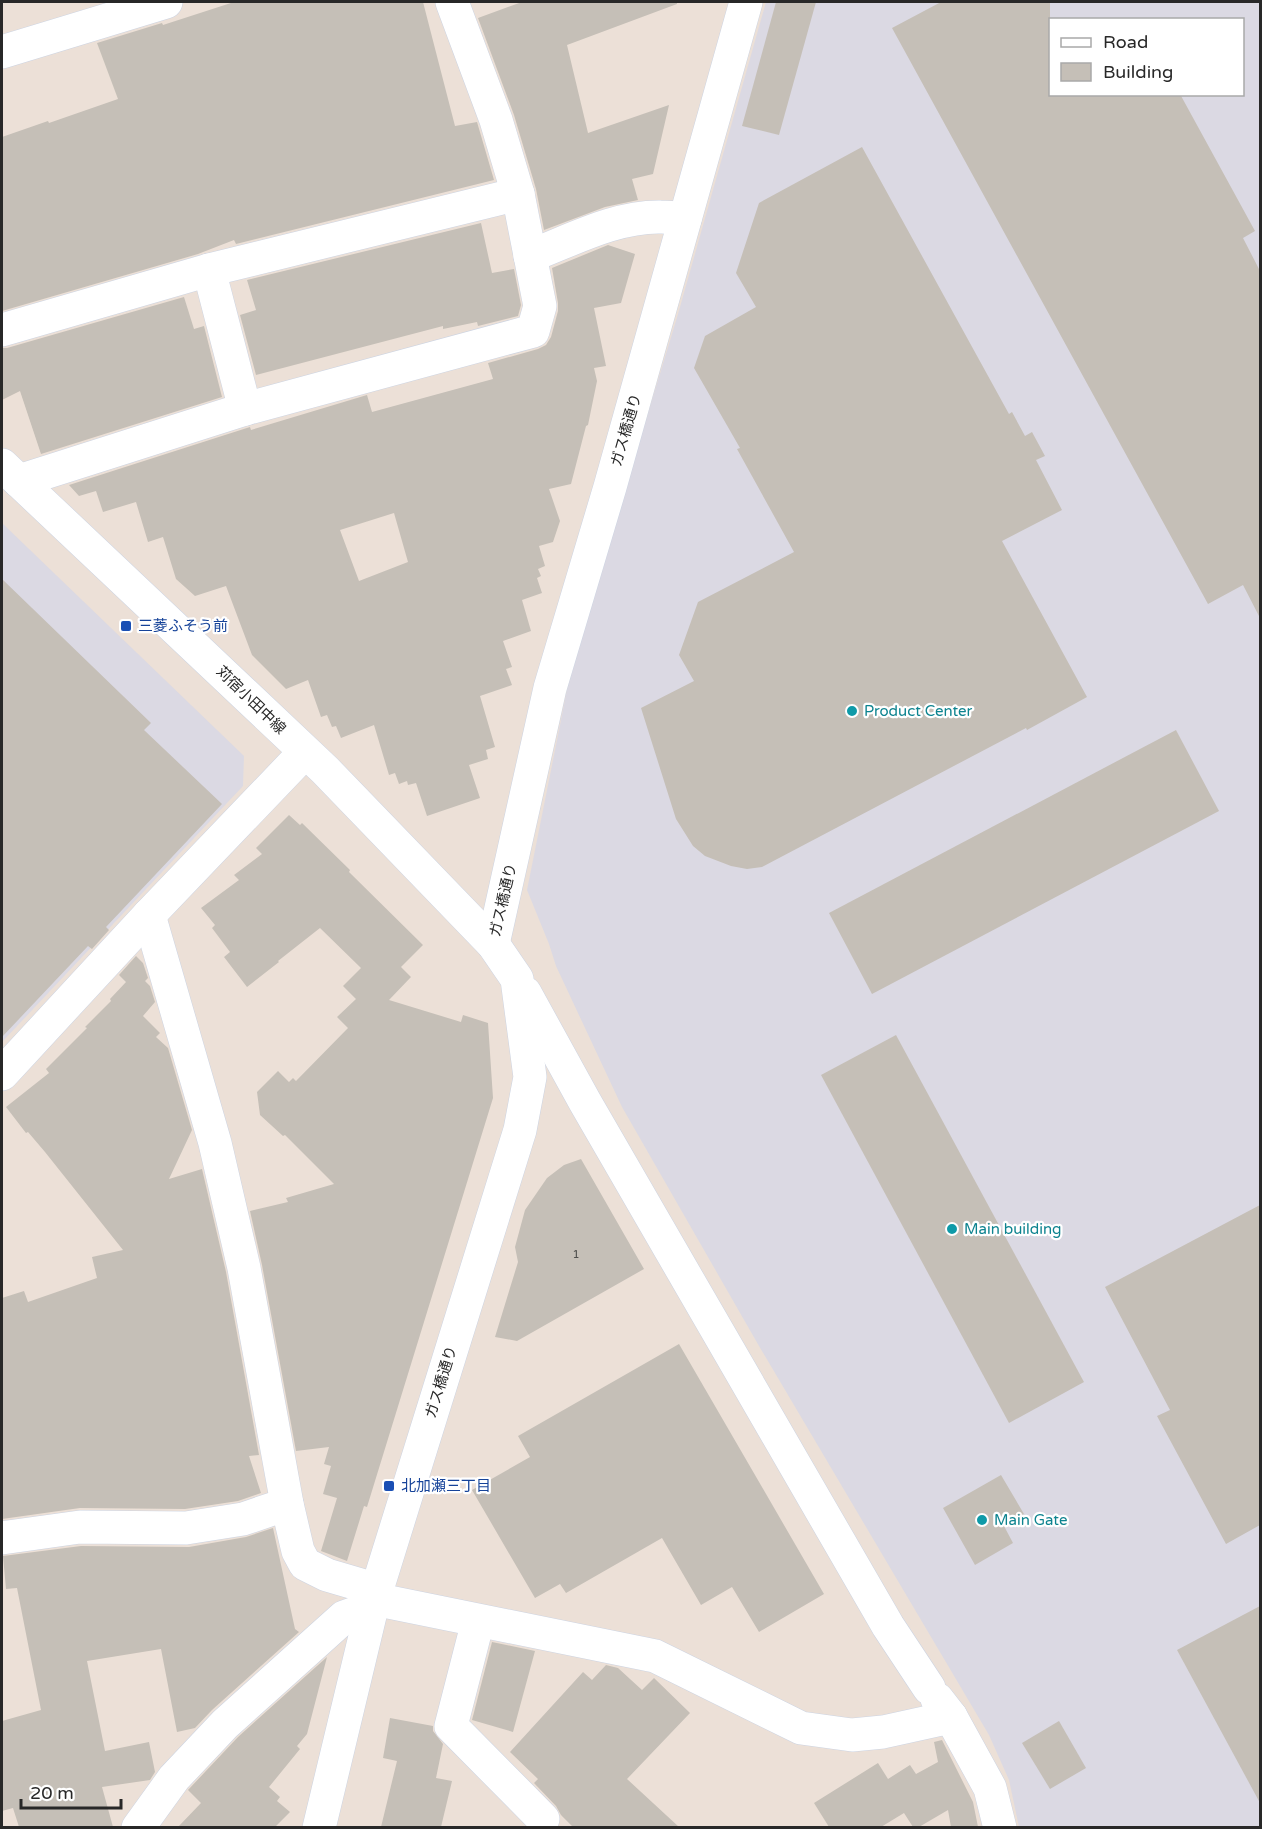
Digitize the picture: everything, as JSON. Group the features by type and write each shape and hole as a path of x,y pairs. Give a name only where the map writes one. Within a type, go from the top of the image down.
{"street":[{"path":"2,52 166,2"},
{"path":"10,473 533,331 540,306 518,194 496,120 452,2"},
{"name":"ガス橋通り","path":"319,1827 373,1603 520,1130 530,1077 517,979 493,944 550,688 610,487 746,2"},
{"path":"2,330 209,270 518,194"},
{"path":"530,256 632,219 661,217 685,219"},
{"path":"209,270 245,409"},
{"name":"苅宿小田中線","path":"10,473 305,752 493,944"},
{"path":"2,1074 149,915 305,752"},
{"path":"149,915 215,1143 244,1268 287,1504 298,1551 305,1564 327,1575 361,1585 373,1603"},
{"path":"517,979 585,1102 882,1616 929,1688 951,1717 990,1788 1000,1827"},
{"path":"2,1538 80,1527 186,1528 243,1519 287,1504"},
{"path":"138,1827 174,1778 225,1724 344,1617 373,1603 655,1656 801,1728 852,1735 883,1732 951,1717"},
{"path":"478,1621 452,1726 543,1819"}],"shaded area":[{"path":"766,2 1260,2 1260,1827 1019,1827 1009,1780 989,1735 759,1346 622,1107 556,966 527,890 571,670 678,314"},
{"path":"2,523 244,756 243,786 2,1042"}],"building":[{"path":"234,2 423,2 455,126 477,122 494,180 236,244 234,240 198,254 2,311 2,137 118,99 97,43"},
{"path":"522,2 677,2 677,4 567,45 588,133 669,105 653,174 632,179 638,200 605,207 544,230 536,189 514,115 478,18"},
{"path":"776,2 816,2 779,135 742,126"},
{"path":"941,2 1050,2 1049,96 1181,96 1255,231 1243,238 1260,271 1260,618 1243,585 1208,604 892,28"},
{"path":"862,147 1009,414 1012,412 1025,436 1032,432 1045,456 1036,460 1062,510 1002,541 1087,697 762,867 747,869 731,866 705,856 693,846 676,819 641,708 694,681 679,655 698,602 794,552 737,449 740,448 694,368 705,336 756,307 736,273 759,203"},
{"path":"481,223 492,273 514,269 521,305 518,316 478,326 477,322 443,329 443,326 256,375 240,315 256,310 247,280"},
{"path":"608,245 635,254 621,303 594,308 606,366 594,368 597,381 588,425 571,484 549,489 560,521 553,542 539,546 545,566 538,569 541,576 537,578 542,593 522,600 531,631 503,641 512,667 506,669 512,685 480,696 495,747 486,750 488,759 469,765 480,798 427,816 416,783 408,785 407,781 399,784 395,773 389,775 374,725 341,738 336,726 332,727 327,715 321,717 308,680 286,689 252,655 226,586 195,596 176,579 163,537 148,542 136,502 103,512 96,491 79,496 69,485 250,427 251,430 367,395 372,412 493,379 488,363 538,349 546,345 551,337 558,311 552,268","holes":["394,513 408,562 359,581 340,530"]},
{"path":"184,297 194,329 204,326 222,397 41,454 20,391 2,400 2,348"},
{"path":"2,579 151,723 144,730 222,804 106,927 109,930 92,949 88,946 2,1037"},
{"path":"1176,730 1219,811 872,994 829,913"},
{"path":"289,815 300,825 302,823 423,945 401,967 411,977 389,1000 461,1022 463,1015 488,1023 493,1098 367,1507 364,1506 347,1561 321,1551 337,1498 323,1494 331,1466 324,1464 329,1447 296,1451 250,1211 288,1202 286,1198 334,1184 285,1135 283,1136 260,1115 257,1092 278,1071 289,1082 293,1078 296,1081 348,1028 337,1017 356,999 343,986 361,968 320,928 247,987 224,957 230,952 212,928 215,925 201,908 239,880 234,875 262,854 256,848"},
{"path":"136,956 143,963 148,978 145,981 150,986 155,1002 143,1016 160,1033 156,1037 168,1048 192,1130 169,1179 202,1169 226,1272 259,1455 249,1456 261,1493 238,1501 185,1509 80,1508 2,1519 2,1298 24,1291 28,1302 97,1278 92,1257 123,1250 6,1107 49,1073 46,1069 111,1001 110,999 126,982 119,975"},
{"name":"Main building","path":"896,1035 1084,1382 1009,1423 821,1075"},
{"path":"581,1159 644,1269 517,1341 495,1337 518,1262 515,1247 525,1210 547,1178 564,1165"},
{"path":"1260,1205 1260,1525 1226,1544 1157,1416 1170,1410 1105,1287"},
{"path":"679,1344 824,1594 759,1632 732,1587 701,1605 662,1538 566,1593 560,1584 535,1598 472,1490 530,1457 518,1436"},
{"name":"Main Gate","path":"1001,1475 1024,1514 1004,1526 1013,1543 975,1565 943,1508"},
{"path":"273,1528 295,1629 299,1632 195,1728 177,1732 161,1649 87,1661 105,1751 149,1742 155,1772 150,1780 102,1787 113,1827 19,1827 13,1808 2,1811 2,1721 41,1710 17,1588 6,1589 3,1556 81,1546 189,1547 246,1537"},
{"path":"1260,1606 1260,1803 1177,1650"},
{"path":"492,1642 535,1651 513,1732 472,1720"},
{"path":"327,1657 307,1734 297,1746 300,1749 269,1787 280,1797 277,1801 290,1812 275,1827 178,1827 201,1803 188,1790 238,1737"},
{"path":"606,1665 618,1668 642,1690 654,1678 690,1713 627,1779 679,1827 573,1827 534,1783 538,1779 510,1752 583,1672 592,1680"},
{"path":"390,1718 433,1726 433,1731 443,1744 436,1778 452,1781 441,1827 381,1827 397,1761 383,1758"},
{"path":"1059,1721 1086,1768 1050,1789 1022,1743"},
{"path":"942,1740 973,1802 978,1827 951,1827 948,1810 919,1827 913,1827 904,1813 881,1827 829,1827 814,1803 878,1763 888,1779 910,1765 916,1774 938,1762 934,1742"}],"place":[{"name":"三菱ふそう前","path":"126,626"},
{"name":"Product Center","path":"852,711"},
{"name":"Main building","path":"952,1229"},
{"name":"北加瀬三丁目","path":"389,1486"},
{"name":"Main Gate","path":"982,1520"}]}
